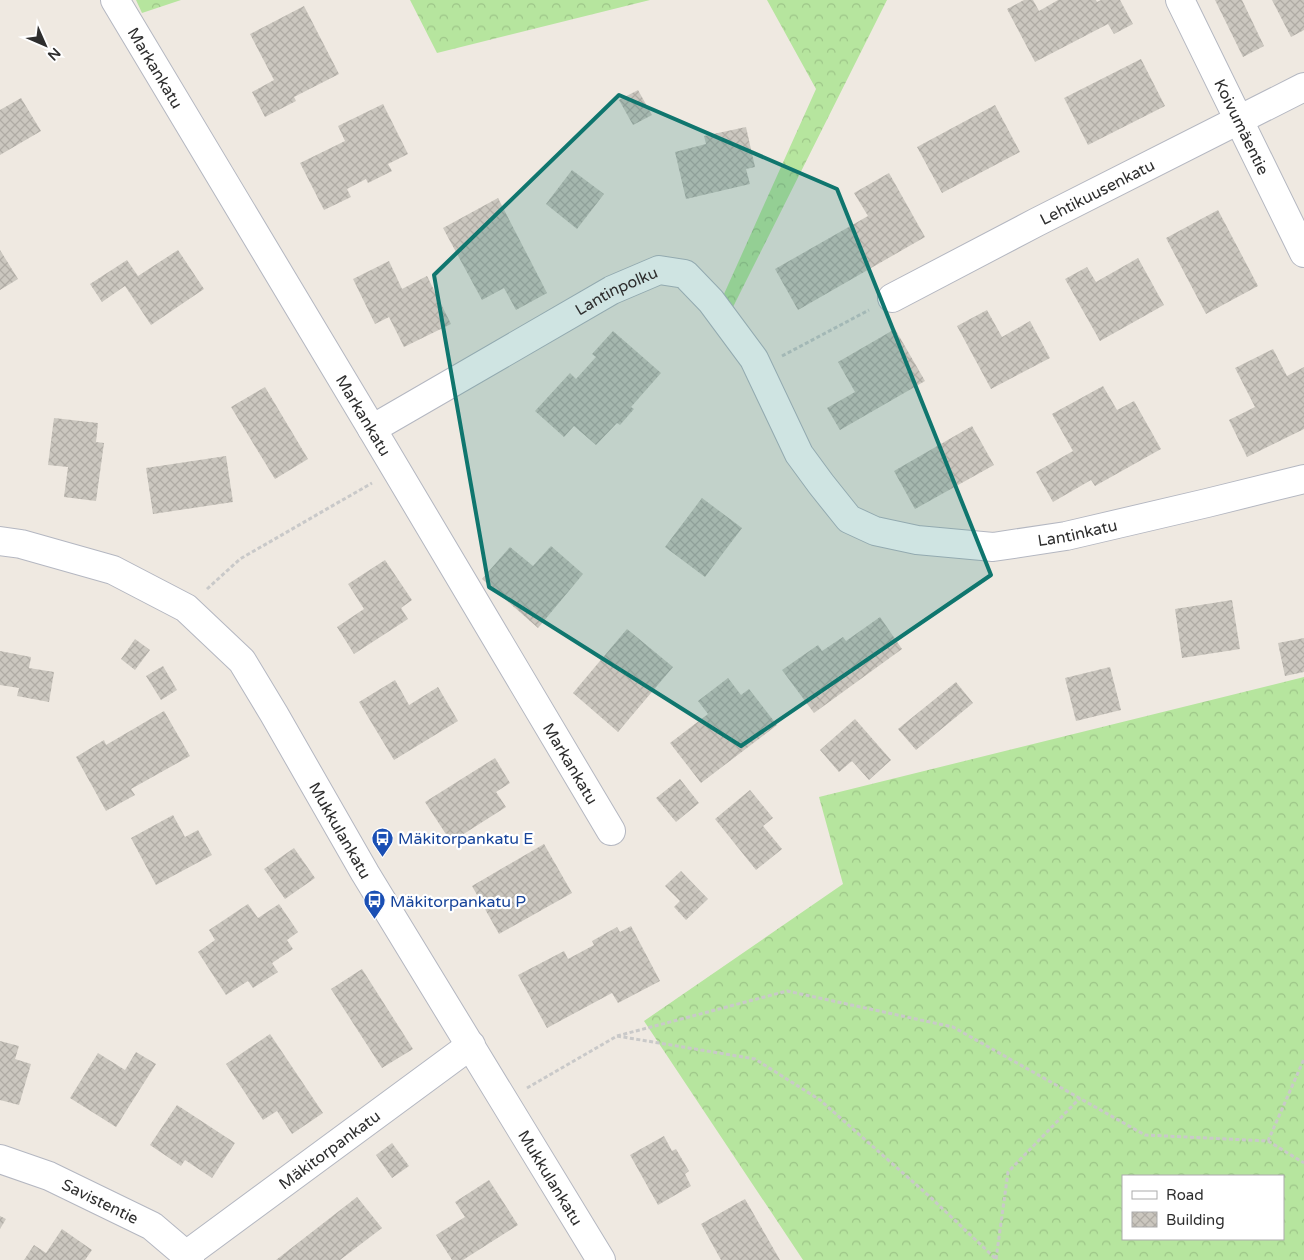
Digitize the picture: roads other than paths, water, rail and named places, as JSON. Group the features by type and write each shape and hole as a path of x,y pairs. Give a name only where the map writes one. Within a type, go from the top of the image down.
{"street":[{"name":"Markankatu","path":"116,0 611,831"},
{"name":"Koivumäentie","path":"1180,0 1304,253"},
{"name":"Lehtikuusenkatu","path":"892,298 1037,222 1304,87"},
{"name":"Lantinpolku","path":"372,429 612,290 659,270 685,274 711,300 754,359 799,454 849,519"},
{"name":"Lantinkatu","path":"849,519 875,531 917,540 993,547 1066,536 1304,478"},
{"name":"Mukkulankatu","path":"0,541 21,544 114,570 186,608 242,661 365,873 601,1260"},
{"name":"Mäkitorpankatu","path":"188,1258 471,1045"},
{"name":"Savistentie","path":"0,1160 49,1176 152,1226 188,1258"}],"place":[{"name":"Mäkitorpankatu E","path":"382,857"},
{"name":"Mäkitorpankatu P","path":"374,920"}]}
